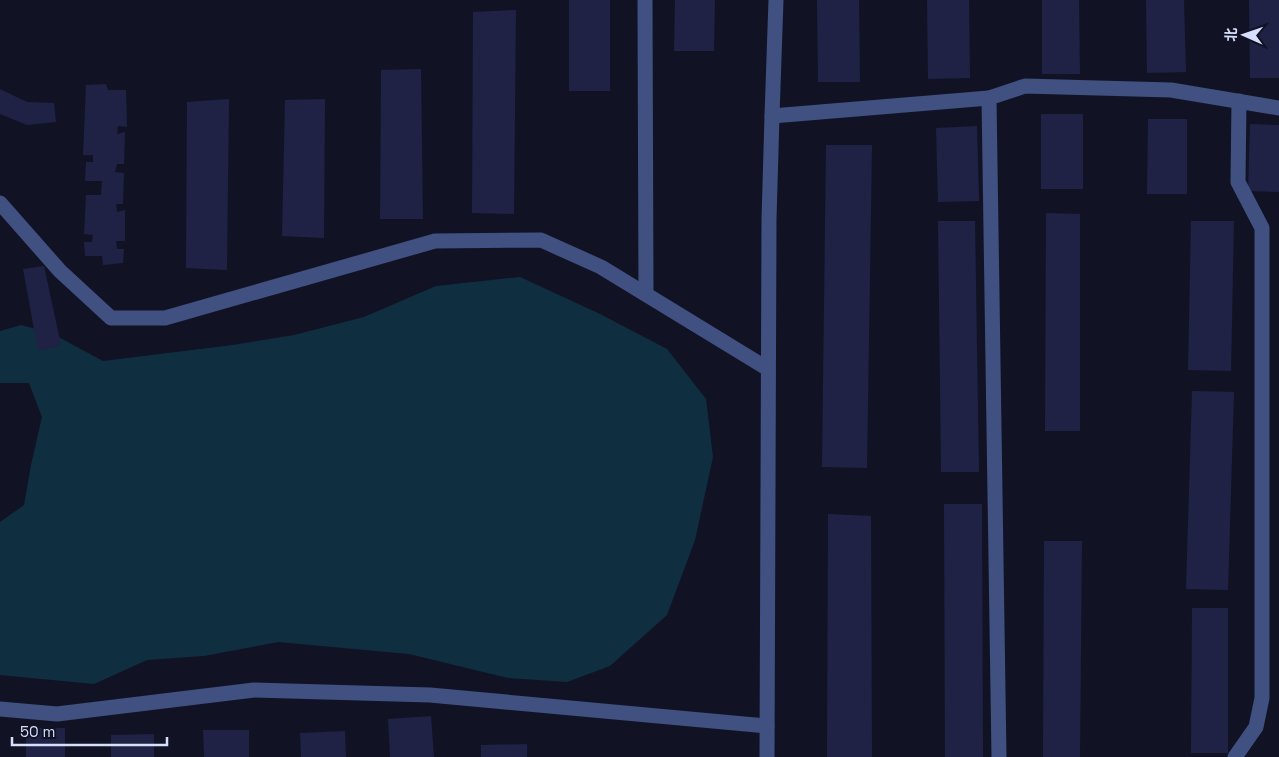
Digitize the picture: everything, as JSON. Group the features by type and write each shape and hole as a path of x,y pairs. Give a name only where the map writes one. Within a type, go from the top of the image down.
{"street":[{"path":"645,0 646,294"},
{"path":"767,757 768,218 776,0"},
{"path":"772,116 989,98 1025,86 1171,90 1279,108"},
{"path":"989,98 999,757"},
{"path":"1235,757 1256,727 1262,698 1262,228 1238,182 1239,101"},
{"path":"0,203 60,271 111,318 165,318 435,241 541,240 602,267 768,369"},
{"path":"0,709 57,714 254,690 430,695 767,726"}],"water":[{"path":"520,277 600,314 667,349 706,399 713,457 695,540 667,615 610,666 567,682 508,678 409,654 278,642 204,656 147,660 94,684 0,675 0,522 24,505 42,417 29,383 0,383 0,331 21,325 51,333 103,361 233,345 294,335 364,317 436,286"}],"building":[{"path":"569,0 610,0 610,91 569,91"},
{"path":"675,0 715,0 714,51 674,51"},
{"path":"817,0 859,0 860,82 818,82"},
{"path":"927,0 969,0 970,78 928,79"},
{"path":"1042,0 1079,0 1080,74 1042,74"},
{"path":"1146,0 1184,0 1186,72 1147,73"},
{"path":"1249,0 1279,0 1279,78 1250,78"},
{"path":"516,10 514,214 472,213 473,12"},
{"path":"421,69 423,219 380,219 381,70"},
{"path":"106,84 108,90 126,90 127,127 118,126 117,134 125,132 124,164 117,164 115,172 124,173 123,204 116,204 117,212 125,210 125,241 116,241 117,249 124,249 123,263 103,265 102,256 85,256 84,242 92,242 93,235 84,234 86,195 101,195 102,181 85,181 86,162 93,162 93,155 83,155 86,85"},
{"path":"0,89 27,102 54,103 56,122 27,125 0,114"},
{"path":"229,99 227,270 186,268 187,102"},
{"path":"325,99 324,238 282,236 285,100"},
{"path":"1041,114 1083,114 1083,189 1041,189"},
{"path":"1148,119 1187,119 1187,194 1147,194"},
{"path":"1250,124 1279,125 1279,192 1248,191"},
{"path":"977,126 979,201 938,202 936,128"},
{"path":"826,145 872,145 867,468 822,467"},
{"path":"1046,213 1080,214 1080,431 1045,431"},
{"path":"938,221 975,221 979,472 941,472"},
{"path":"1191,221 1234,221 1231,371 1188,370"},
{"path":"44,266 61,345 38,351 23,269"},
{"path":"1192,391 1234,392 1228,590 1186,589"},
{"path":"944,504 982,504 983,757 945,757"},
{"path":"828,514 871,516 872,757 827,757"},
{"path":"1044,541 1082,541 1080,757 1043,757"},
{"path":"1192,608 1228,608 1228,753 1191,753"},
{"path":"431,716 434,757 390,757 388,719"},
{"path":"26,728 65,728 65,757 26,757"},
{"path":"203,730 249,730 249,757 204,757"},
{"path":"345,731 346,757 301,757 300,733"},
{"path":"154,734 154,757 111,757 111,735"},
{"path":"527,744 527,757 481,757 481,745"}]}
